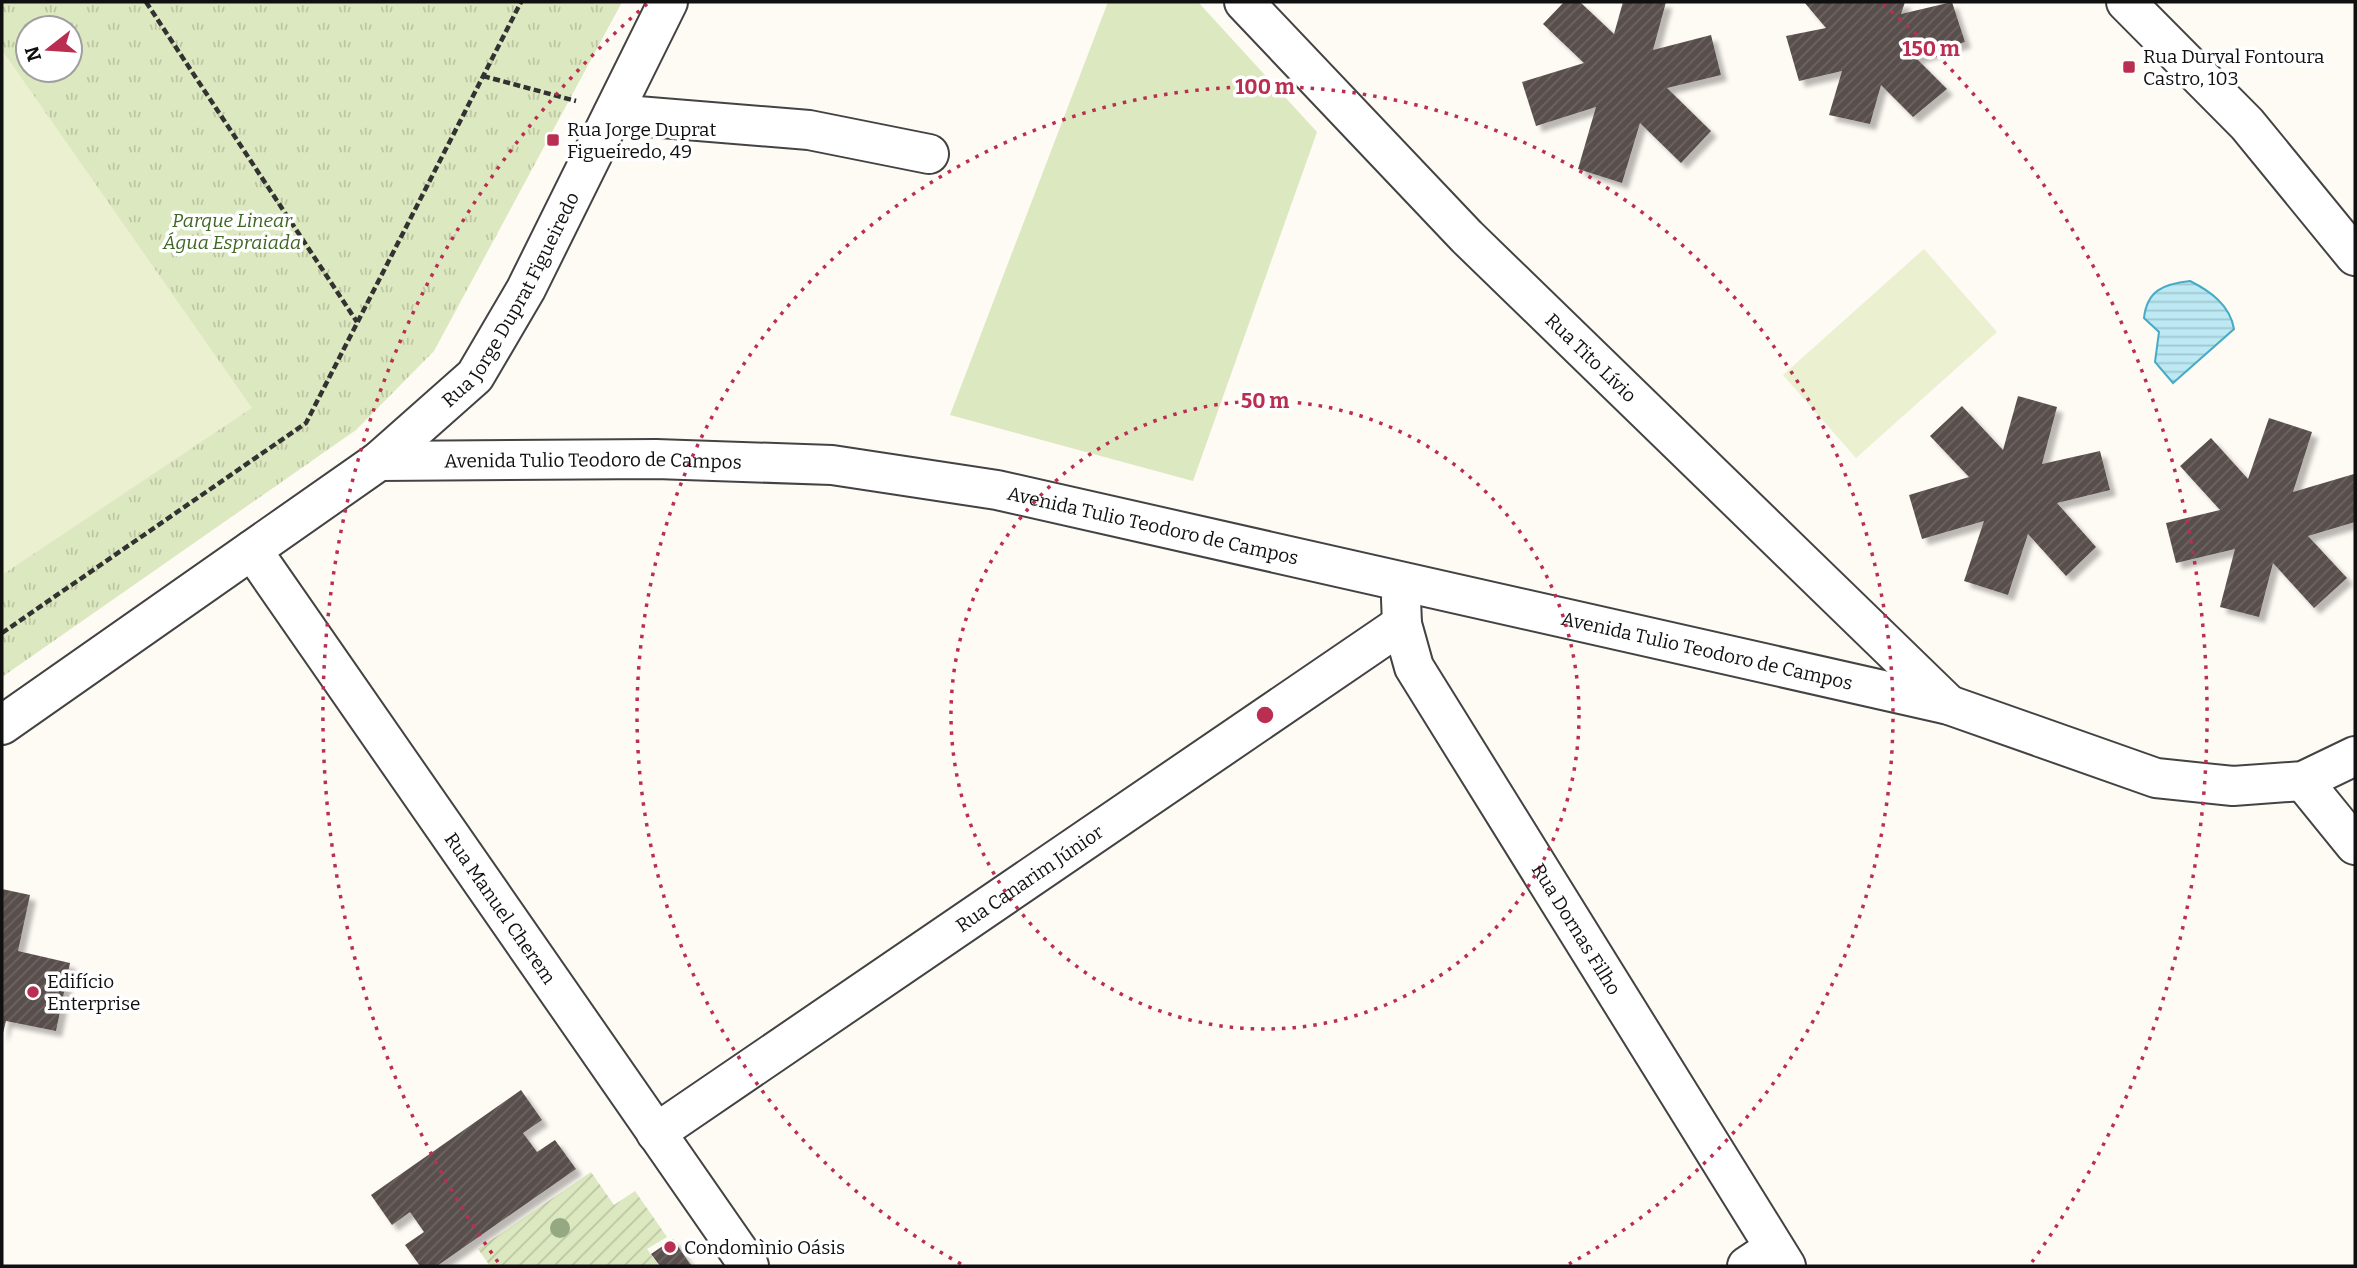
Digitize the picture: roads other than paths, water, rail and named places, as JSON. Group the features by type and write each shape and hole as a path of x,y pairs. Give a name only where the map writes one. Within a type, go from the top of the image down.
{"street":[{"name":"Rua Jorge Duprat Figueiredo","path":"379,461 475,376 526,289 668,2"},
{"name":"Rua Tito Lívio","path":"1244,2 1467,237 1949,705"},
{"path":"2126,2 2247,124 2355,256"},
{"path":"613,114 809,130 929,154"},
{"name":"Avenida Tulio Teodoro de Campos","path":"379,461 656,459 832,465 997,490 1401,579 1949,705 2156,778 2234,786 2303,782 2355,756"},
{"path":"2,725 379,461"},
{"name":"Rua Manuel Cherem","path":"252,550 749,1266"},
{"name":"Rua Dornas Filho","path":"1401,579 1402,624 1414,667 1769,1260"},
{"name":"Rua Canarim Júnior","path":"656,1133 1402,624"},
{"path":"2303,782 2355,845"}],"water":[{"path":"2190,281 2205,289 2224,306 2234,329 2173,383 2155,362 2159,332 2144,318 2149,301 2158,290"}],"place":[{"name":"Rua Durval Fontoura Castro, 103","path":"2129,67"},
{"name":"Rua Jorge Duprat Figueiredo, 49","path":"553,140"},
{"name":"Edifício Enterprise","path":"33,992"},
{"name":"Condomìnio Oásis","path":"670,1247"}],"park label":[{"name":"Parque Linear Água Espraiada","path":"232,231"}]}
